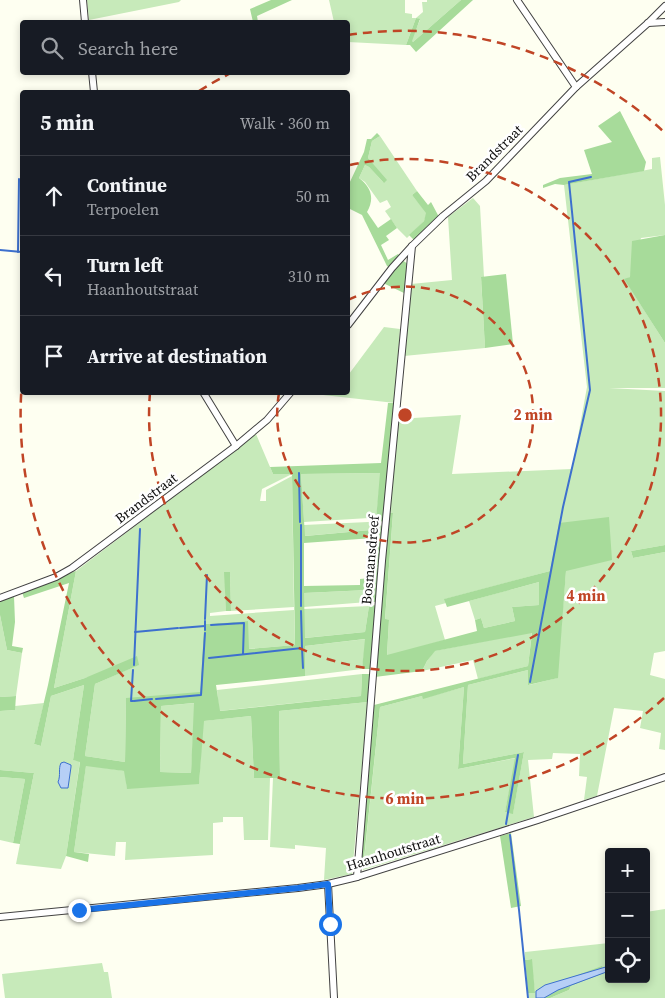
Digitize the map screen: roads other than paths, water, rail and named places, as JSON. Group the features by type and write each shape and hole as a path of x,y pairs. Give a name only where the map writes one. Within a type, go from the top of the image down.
{"street":[{"path":"83,0 86,20"},
{"path":"517,0 576,87"},
{"name":"Brandstraat","path":"350,322 392,268 412,246 443,216 486,181 576,87 665,6"},
{"path":"648,23 665,22"},
{"path":"92,75 94,90"},
{"name":"Bosmansdreef","path":"357,877 382,561 412,246"},
{"path":"205,395 236,446"},
{"name":"Brandstraat","path":"0,598 72,568 236,446 267,420 288,395"},
{"name":"Haanhoutstraat","path":"0,917 328,884 357,877 538,820 665,777"},
{"path":"328,884 334,998"}],"water":[{"path":"64,762 71,765 68,788 61,788 58,782 60,765"},
{"path":"605,967 605,972 558,990 544,998 536,998 536,991 545,985"}],"waterway":[{"path":"530,682 563,507 590,390 569,182 591,177"},
{"path":"18,252 19,179"},
{"path":"0,250 20,252"},
{"path":"299,473 300,522"},
{"path":"301,525 301,606"},
{"path":"134,665 140,529"},
{"path":"205,619 207,575"},
{"path":"301,611 302,648"},
{"path":"205,621 205,630"},
{"path":"211,625 244,623 243,654"},
{"path":"180,628 205,626"},
{"path":"135,632 178,628"},
{"path":"156,699 201,695 205,633"},
{"path":"209,658 302,648 303,668"},
{"path":"133,670 131,701 133,701"},
{"path":"134,701 152,699"},
{"path":"506,824 518,755"},
{"path":"510,835 528,998"}]}
